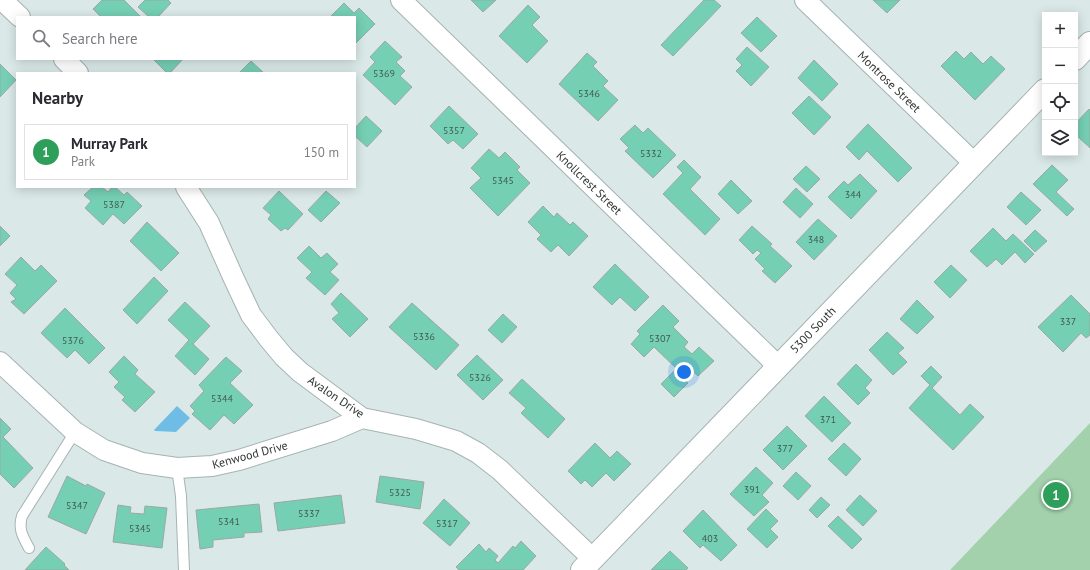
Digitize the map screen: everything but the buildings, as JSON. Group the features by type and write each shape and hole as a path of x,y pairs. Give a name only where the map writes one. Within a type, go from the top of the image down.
{"main road":[{"path":"1078,56 1090,43"},
{"name":"5300 South","path":"587,564 1042,93"}],"street":[{"path":"2,0 19,16"},
{"name":"Knollcrest Street","path":"401,0 778,366"},
{"name":"Montrose Street","path":"805,0 974,163"},
{"path":"65,60 77,72"},
{"name":"Avalon Drive","path":"187,188 209,223 234,279 252,314 269,339 284,357 300,372 362,418 416,428 456,441 478,453 500,470 587,564"},
{"name":"Kenwood Drive","path":"0,362 75,432 104,450 142,463 177,468 212,466 239,460 332,431 362,418"}],"lane":[{"path":"29,548 21,534 20,522 22,516 75,432"},
{"path":"177,468 181,496 184,570"}],"green space":[{"path":"1090,423 1090,570 950,570 952,568"}],"water":[{"path":"177,406 190,418 176,432 155,431 154,430"}],"place":[{"name":"Murray Park","path":"1056,495"}]}
